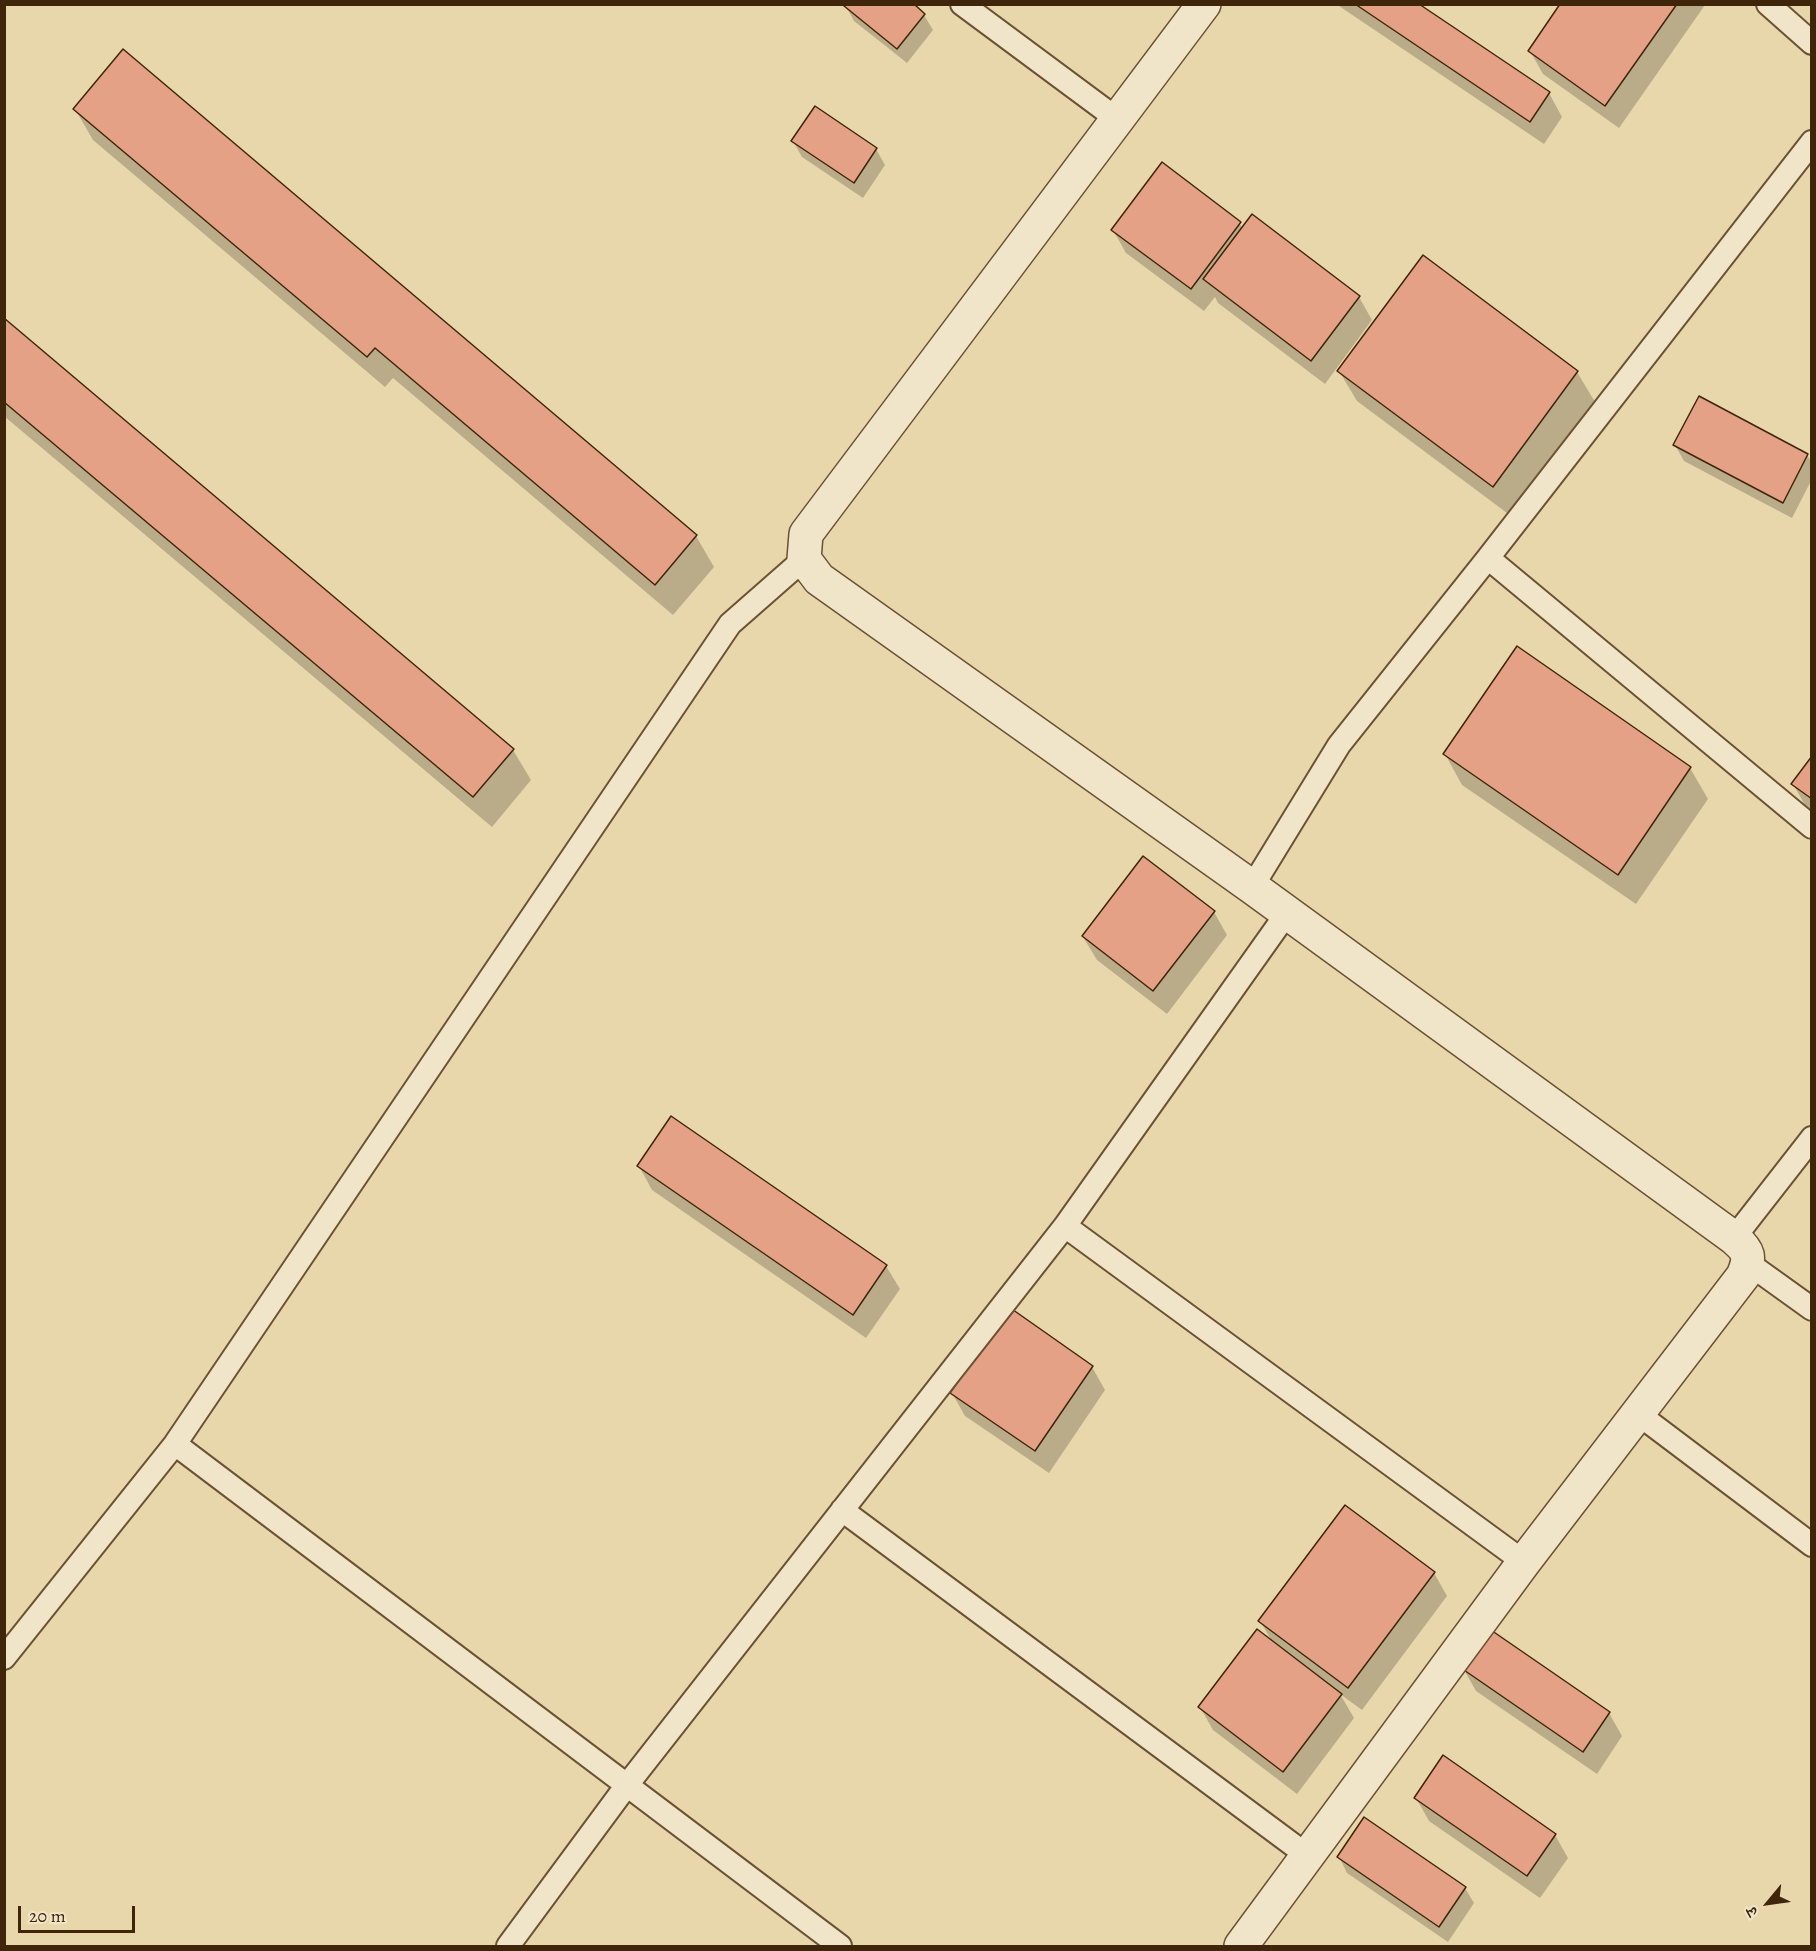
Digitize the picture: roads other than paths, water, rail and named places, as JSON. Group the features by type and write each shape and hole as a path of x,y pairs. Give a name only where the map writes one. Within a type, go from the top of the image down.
{"street":[{"path":"1204,4 806,534 804,559 819,579 1252,886 1741,1250 1743,1276 1524,1562 1241,1947"}],"lane":[{"path":"962,4 1117,119"},
{"path":"1768,4 1812,43"},
{"path":"1252,886 1339,745 1488,558 1812,142"},
{"path":"1488,558 1812,827"},
{"path":"4,1658 175,1444 730,624 804,559"},
{"path":"508,1947 627,1785 1065,1226 1287,913"},
{"path":"1812,1138 1741,1250 1812,1309"},
{"path":"1065,1226 1524,1562"},
{"path":"1637,1413 1812,1545"},
{"path":"175,1444 840,1947"},
{"path":"842,1509 1308,1856"}]}
